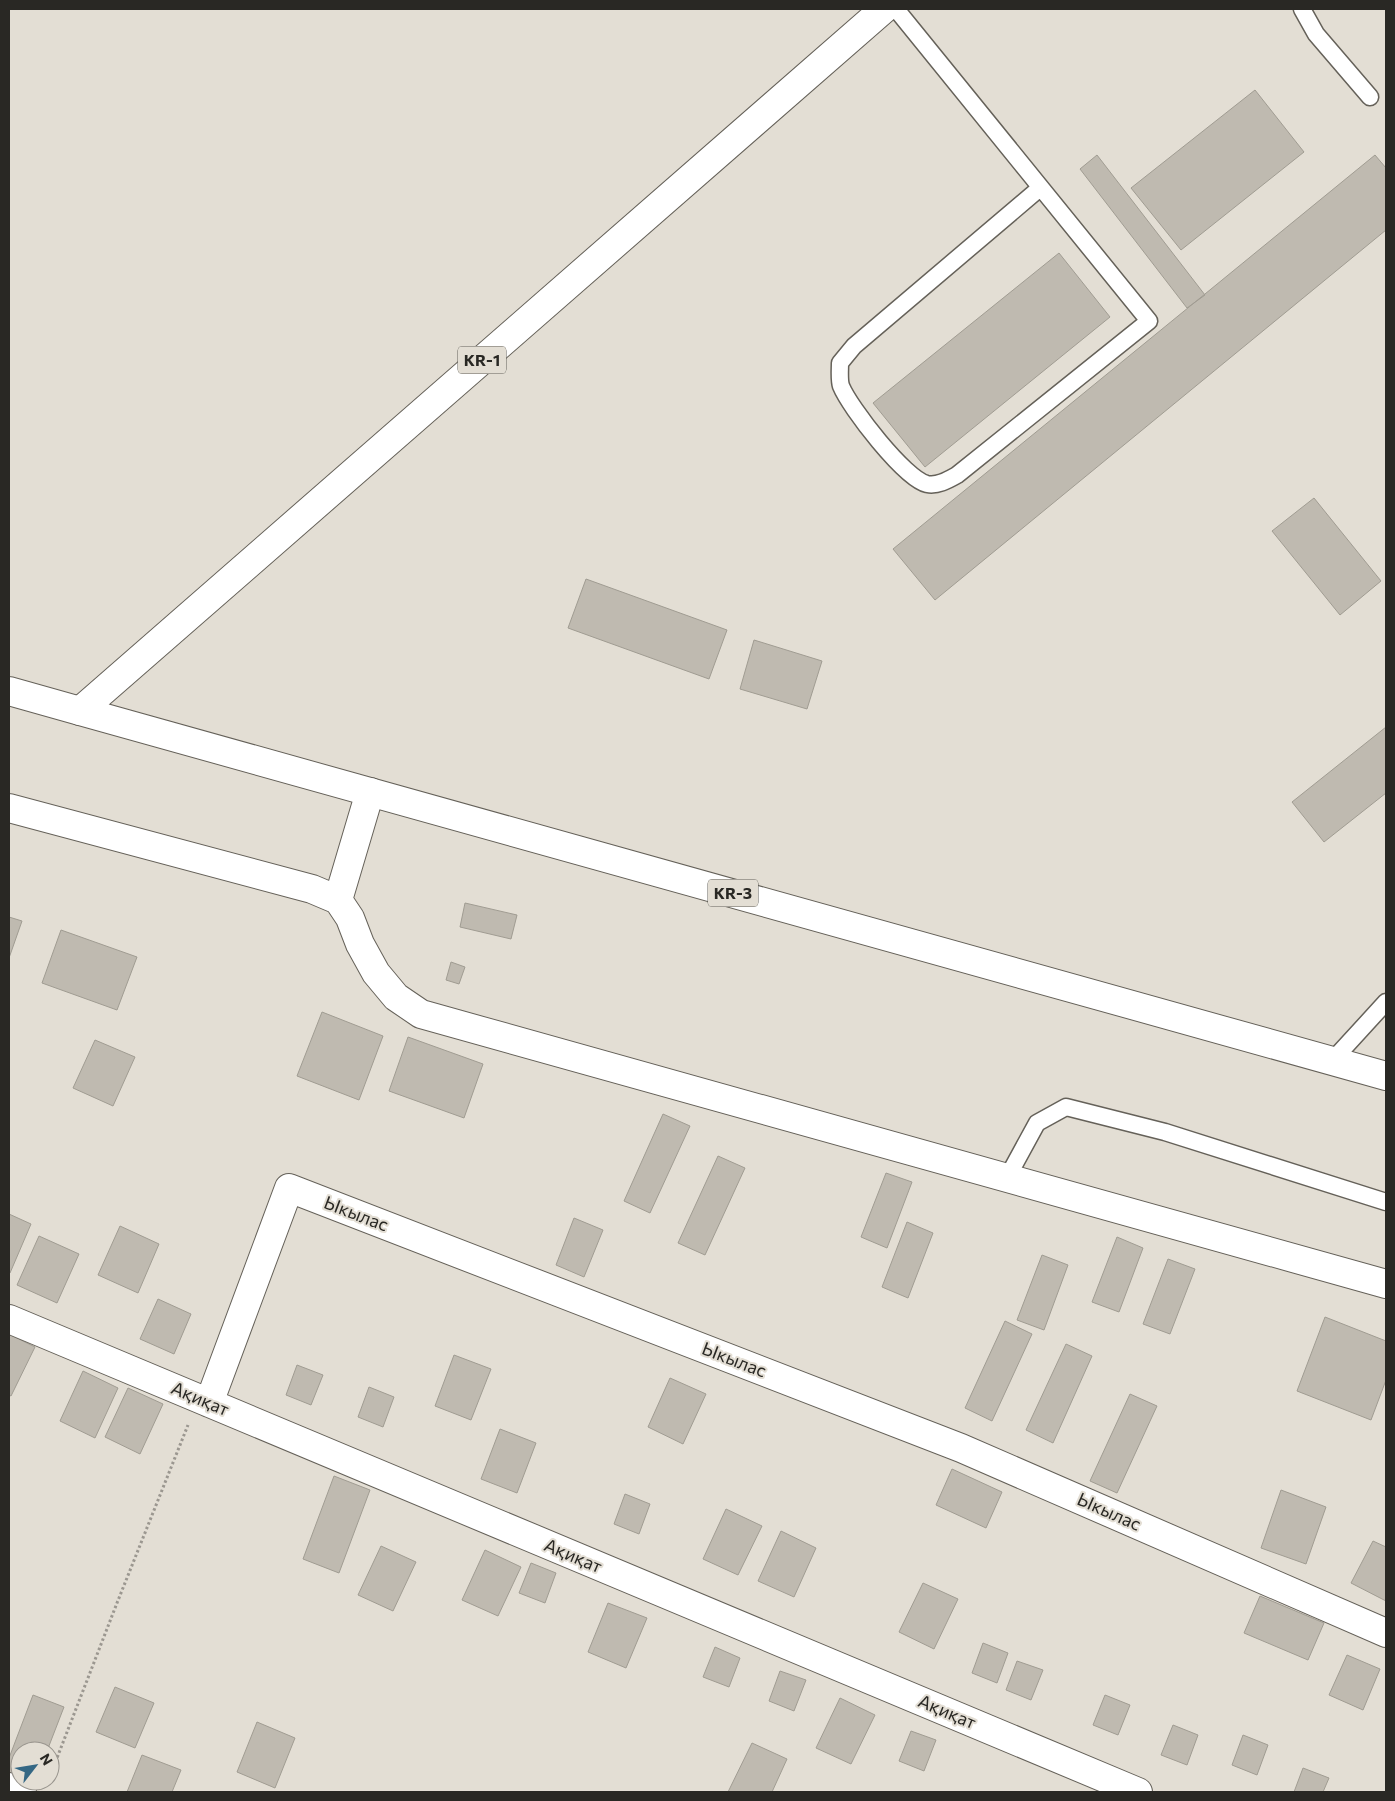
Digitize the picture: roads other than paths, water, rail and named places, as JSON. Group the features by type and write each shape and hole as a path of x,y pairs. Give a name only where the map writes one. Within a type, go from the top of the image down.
{"street":[{"name":"KR-1","path":"80,711 884,9"},
{"name":"KR-3","path":"9,691 1386,1076"},
{"path":"338,900 370,792"},
{"path":"9,808 312,889 338,900 350,918 360,944 376,973 396,997 421,1014 1386,1284"},
{"name":"Ыкылас","path":"204,1400 289,1188 961,1448 1386,1633"},
{"name":"Ақиқат","path":"9,1318 1138,1792"},
{"path":"9,1787 22,1792"}],"lane":[{"path":"896,9 1149,321 956,475 943,482 927,484 912,476 883,447 856,410 840,385 840,363 854,346 1040,188"},
{"path":"1302,9 1316,34 1370,98"},
{"path":"1332,1061 1386,1002"},
{"path":"1006,1178 1038,1123 1066,1107 1165,1132 1386,1202"}]}
